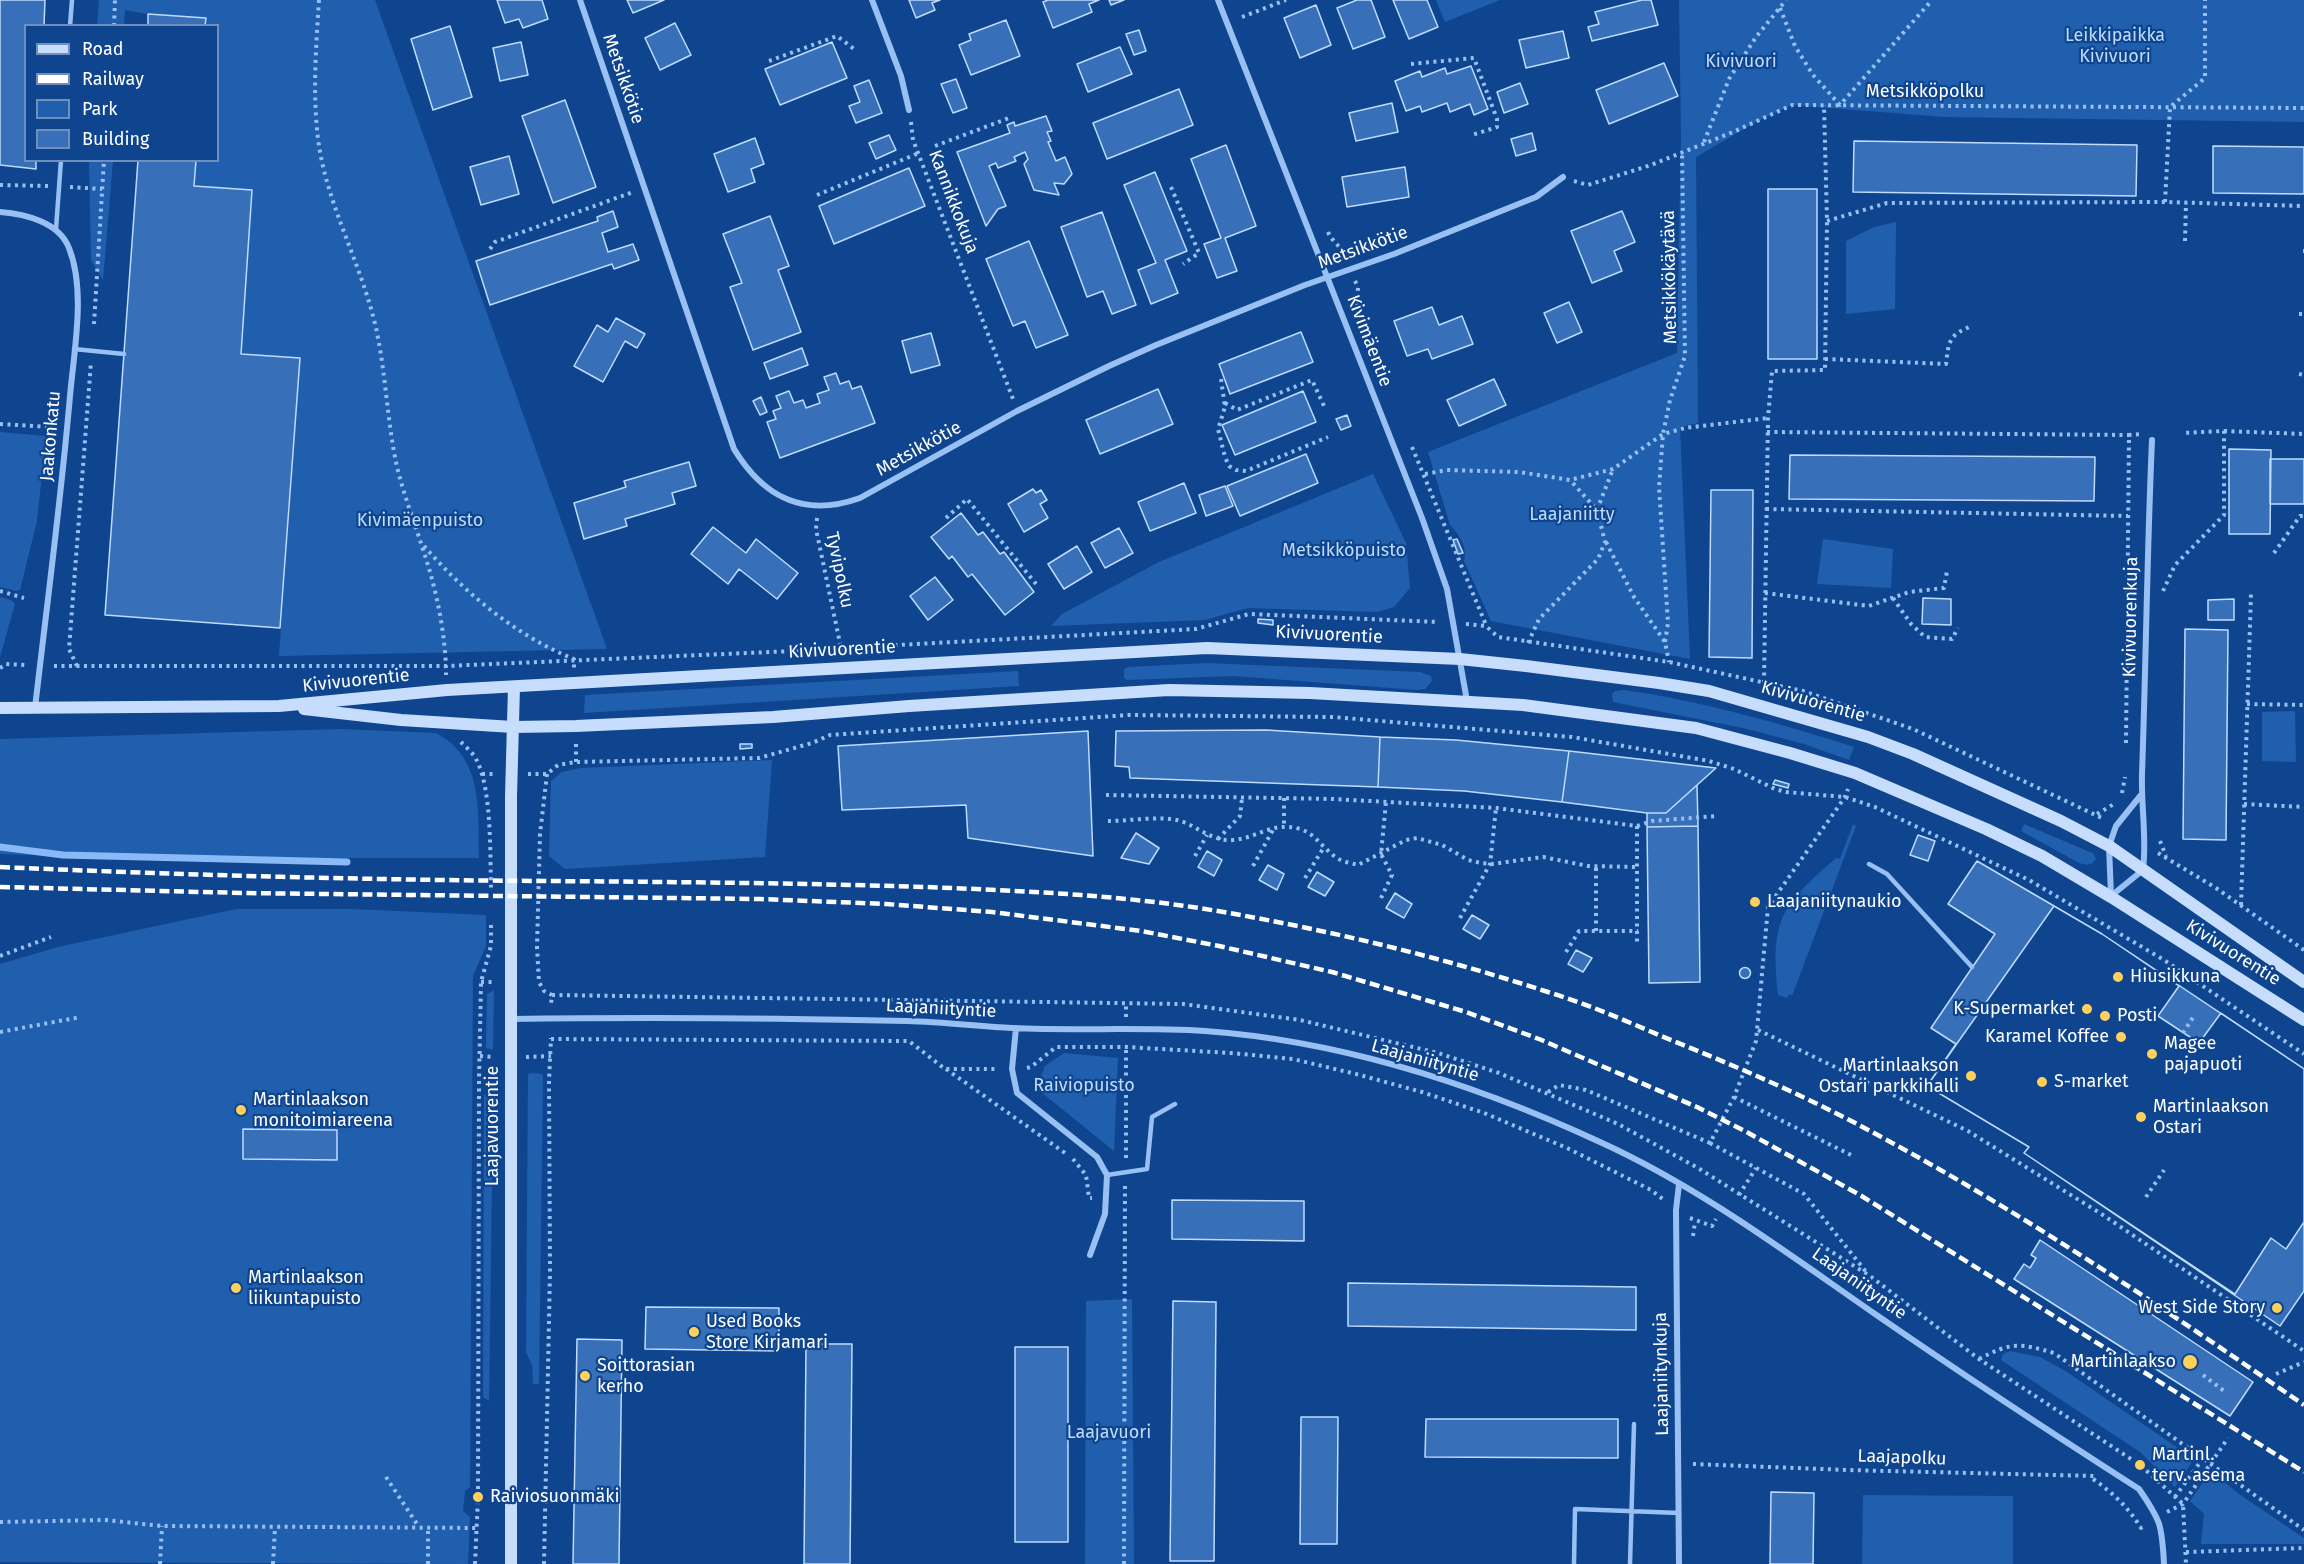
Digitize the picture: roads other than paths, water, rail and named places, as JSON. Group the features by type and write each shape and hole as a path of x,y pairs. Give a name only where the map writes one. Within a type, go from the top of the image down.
{"street":[{"name":"Metsikkötie","path":"580,0 734,449 746,468 760,483 776,495 798,505 839,506 860,498 1017,411 1156,345 1305,285 1351,270 1536,197 1563,177"},
{"path":"872,0 901,76 909,110"},
{"name":"Kivimäentie","path":"1218,0 1422,518 1447,589 1467,701"},
{"path":"0,212 39,220 56,229"},
{"name":"Jaakonkatu","path":"35,708 55,548 74,350 77,276 68,246 56,229"},
{"name":"Kivivuorenkuja","path":"2144,870 2146,846 2141,795 2151,437"},
{"name":"Kivivuorentie","path":"0,708 279,706 447,690 1207,648 1460,659 1710,691 1868,737 1913,754 2061,821 2109,846 2304,982"},
{"name":"Laajavuorentie","path":"511,1564 514,687"},
{"name":"Kivivuorentie","path":"279,706 401,720 513,728 773,717 1169,690 1310,693 1523,705 1696,728 1854,773 1986,829 2042,856 2111,897 2304,1020"},
{"path":"2111,897 2109,846 2116,826 2141,795"},
{"path":"2111,897 2144,870"},
{"name":"Laajaniityntie","path":"512,1019 910,1021 1016,1028 1126,1028 1209,1032 1294,1043 1432,1076 1489,1095 1603,1143 1722,1208 1924,1348 2139,1489 2158,1517 2163,1532 2164,1564"},
{"path":"1016,1028 1012,1069 1017,1093 1097,1156 1107,1175 1105,1214 1090,1255"},
{"name":"Laajaniitynkuja","path":"1679,1184 1676,1210 1680,1564"}],"lane":[{"path":"70,24 72,0"},
{"path":"56,229 61,162"},
{"path":"74,350 124,354"},
{"path":"1869,864 1887,874 1938,927 1972,968"},
{"path":"1107,1175 1147,1169 1152,1117 1175,1104"},
{"path":"1630,1564 1634,1424"},
{"path":"1574,1564 1575,1509 1679,1513"}],"waterway":[{"path":"0,847 63,855 347,862"}],"railway":[{"path":"0,867 206,875 784,884 1001,890 1154,902 1269,920 1350,937 1469,968 1577,1002 1741,1069 1820,1105 1928,1163 2037,1228 2145,1297 2304,1405"},
{"path":"0,887 243,893 760,899 886,904 992,912 1141,931 1332,972 1466,1012 1539,1039 1697,1107 1743,1130 1860,1195 2304,1472"}],"place":[{"name":"Laajaniitynaukio","path":"1755,902"},
{"name":"Hiusikkuna","path":"2118,977"},
{"name":"K-Supermarket","path":"2087,1009"},
{"name":"Posti","path":"2105,1016"},
{"name":"Karamel Koffee","path":"2121,1037"},
{"name":"Magee pajapuoti","path":"2152,1054"},
{"name":"Martinlaakson Ostari parkkihalli","path":"1971,1076"},
{"name":"S-market","path":"2042,1082"},
{"name":"Martinlaakson monitoimiareena","path":"241,1110"},
{"name":"Martinlaakson Ostari","path":"2141,1117"},
{"name":"Martinlaakson liikuntapuisto","path":"236,1288"},
{"name":"West Side Story","path":"2277,1308"},
{"name":"Used Books Store Kirjamari","path":"694,1332"},
{"name":"Martinlaakso","path":"2190,1362"},
{"name":"Soittorasian kerho","path":"585,1376"},
{"name":"Martinl. terv. asema","path":"2140,1465"},
{"name":"Raiviosuonmäki","path":"478,1497"}],"park label":[{"name":"Leikkipaikka Kivivuori","path":"2115,46"},
{"name":"Kivivuori","path":"1741,62"},
{"name":"Laajaniitty","path":"1572,515"},
{"name":"Kivimäenpuisto","path":"420,521"},
{"name":"Metsikköpuisto","path":"1344,551"},
{"name":"Raiviopuisto","path":"1084,1086"},
{"name":"Laajavuori","path":"1109,1433"}]}
